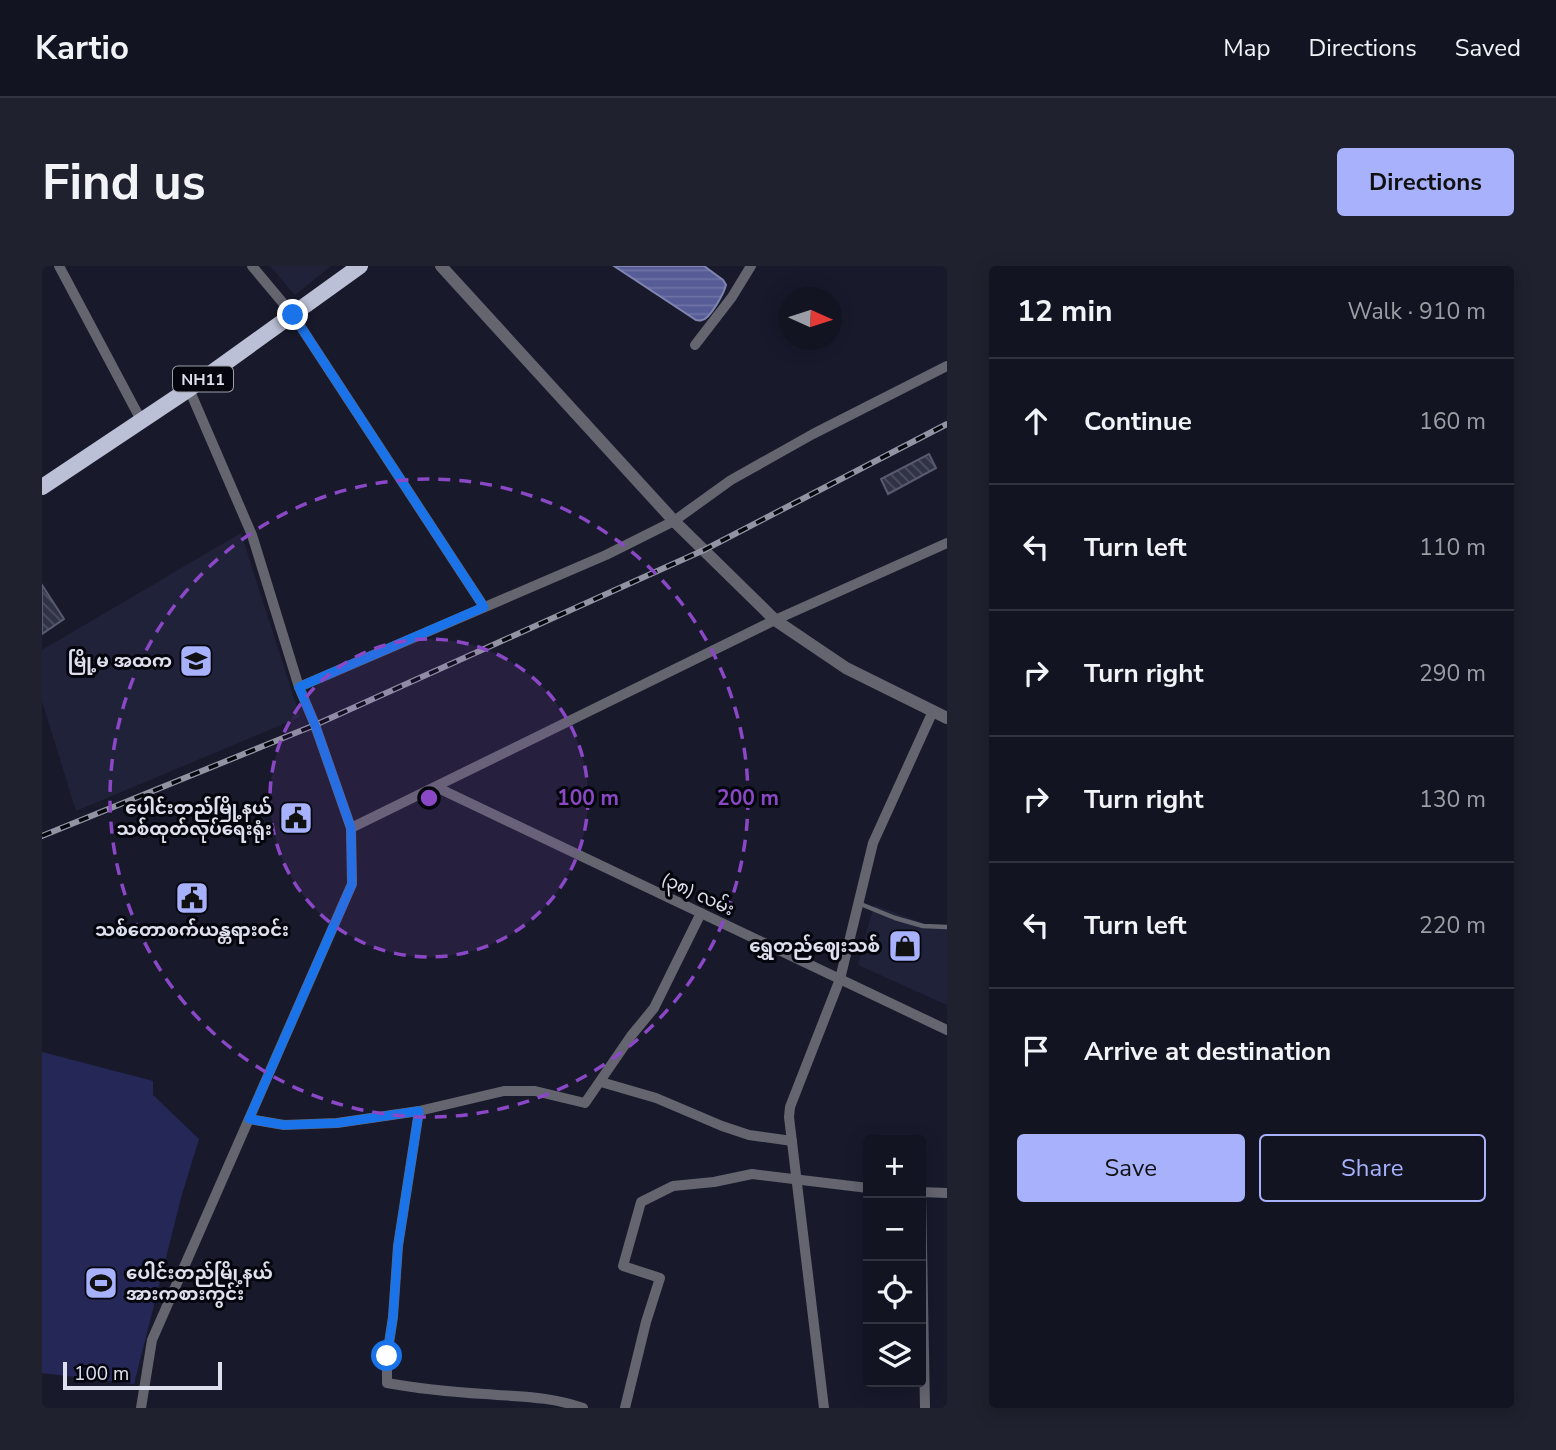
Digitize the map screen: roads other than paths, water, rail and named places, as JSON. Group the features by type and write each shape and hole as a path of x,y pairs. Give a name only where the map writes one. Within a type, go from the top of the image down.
{"highway":[{"name":"NH11","path":"42,487 189,389 360,266"}],"street":[{"path":"59,266 141,421"},
{"path":"251,266 293,315 484,607"},
{"path":"441,266 674,520 775,620 846,668 947,718"},
{"path":"695,345 733,297 751,266"},
{"path":"299,687 606,555 674,520 731,480 813,434 947,366"},
{"path":"141,1408 152,1340 352,884 351,828 299,687 252,535 189,389"},
{"path":"351,828 775,620 947,544"},
{"path":"824,1408 789,1117 790,1107 840,979 873,843 933,711"},
{"name":"(၃၈) လမ်း","path":"436,787 947,1030"},
{"path":"249,1119 284,1125 337,1123 419,1111 504,1091 535,1091 585,1103 631,1036 654,1008 701,913"},
{"path":"601,1082 656,1098 749,1135 792,1141"},
{"path":"419,1111 398,1246 387,1356 387,1383 427,1390 534,1396 564,1401 583,1408"},
{"path":"625,1408 660,1278 623,1266 641,1202 673,1186 714,1182 752,1174 863,1187"},
{"path":"926,1192 947,1193"},
{"path":"921,1198 925,1408"}],"lane":[{"path":"858,903 923,926 947,927"}],"water":[{"path":"614,266 704,266 726,285 709,315 705,319 696,320"}],"railway":[{"path":"42,836 315,725 704,550 947,424"}],"place":[{"name":"မြို့မ အထက","path":"196,661"},
{"name":"ပေါင်းတည်မြို့နယ် သစ်ထုတ်လုပ်ရေးရုံး","path":"296,818"},
{"name":"သစ်တောစက်ယန္တရားဝင်း","path":"192,898"},
{"name":"ရွှေတည်ဈေးသစ်","path":"905,946"},
{"name":"‌ပေါင်းတည်မြို့နယ် အားကစားကွင်း","path":"101,1283"}]}
